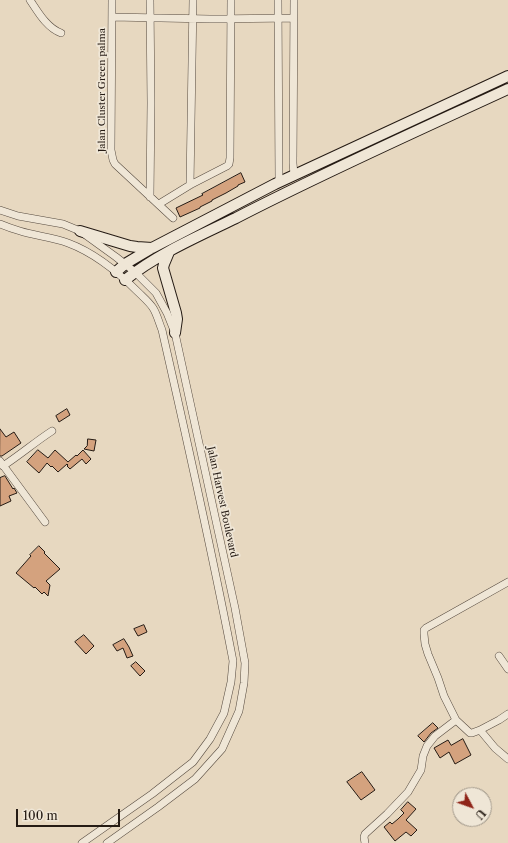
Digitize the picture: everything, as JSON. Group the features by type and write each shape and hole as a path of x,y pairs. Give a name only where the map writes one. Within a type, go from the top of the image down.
{"street":[{"path":"30,0 51,27 62,33"},
{"name":"Jalan Cluster Green palma","path":"112,0 111,150 113,160 115,164 173,218"},
{"path":"150,0 150,196"},
{"path":"190,185 193,0"},
{"path":"158,204 229,164 231,124 231,0"},
{"path":"278,0 286,18 294,175"},
{"path":"279,182 286,18 294,0"},
{"name":"Jalan Cluster Green palma","path":"112,16 210,19 286,18"},
{"path":"116,272 125,264 152,248 279,182 508,76"},
{"path":"125,280 135,272 169,252 279,196 508,89"},
{"name":"Jalan Harvest Boulevard","path":"0,210 18,216 63,224 80,231 135,272 156,293 167,313 175,333 235,608 245,663 244,683 239,711 222,749 195,779 107,843"},
{"name":"Jalan Harvest Boulevard","path":"0,224 21,232 68,243 95,256 116,272 153,307 162,330 206,525 233,661 231,682 224,713 210,739 193,762 152,794 82,843"},
{"path":"80,231 130,246 152,248"},
{"path":"169,252 163,268 176,313 177,319 175,333"},
{"path":"45,522 2,463 17,456 52,431"},
{"path":"196,484 207,481"},
{"path":"508,582 428,626 424,630 428,654 444,696 456,720 470,733 472,733 508,714"},
{"path":"499,656 508,669"},
{"path":"365,843 365,834 382,820 408,792 421,770 425,750 429,743 435,736 456,720"},
{"path":"480,730 495,748 508,759"}],"building":[{"path":"241,173 245,182 200,208 180,217 176,208 203,195 202,194"},
{"path":"67,409 70,415 59,422 56,416"},
{"path":"0,429 6,437 14,432 21,443 2,456 0,456"},
{"path":"88,439 96,440 94,451 84,449 87,446"},
{"path":"38,450 48,458 55,450 68,462 83,450 91,459 86,464 82,459 70,469 67,464 58,472 47,463 39,473 27,462"},
{"path":"5,476 17,493 9,496 11,501 0,506 0,478"},
{"path":"39,546 60,569 46,581 50,585 48,596 44,592 42,594 16,573"},
{"path":"144,625 147,632 138,636 134,629"},
{"path":"84,635 94,646 86,654 75,642"},
{"path":"124,639 133,656 127,658 123,648 117,651 113,645"},
{"path":"136,662 145,671 140,676 131,666"},
{"path":"433,723 438,728 431,733 424,742 418,736"},
{"path":"463,739 471,755 455,764 449,752 440,758 434,748 448,740 451,745"},
{"path":"362,772 375,790 361,800 347,782"},
{"path":"408,802 416,809 406,820 417,830 411,836 406,832 395,841 384,827 390,822 392,824 404,813 401,810"}]}
